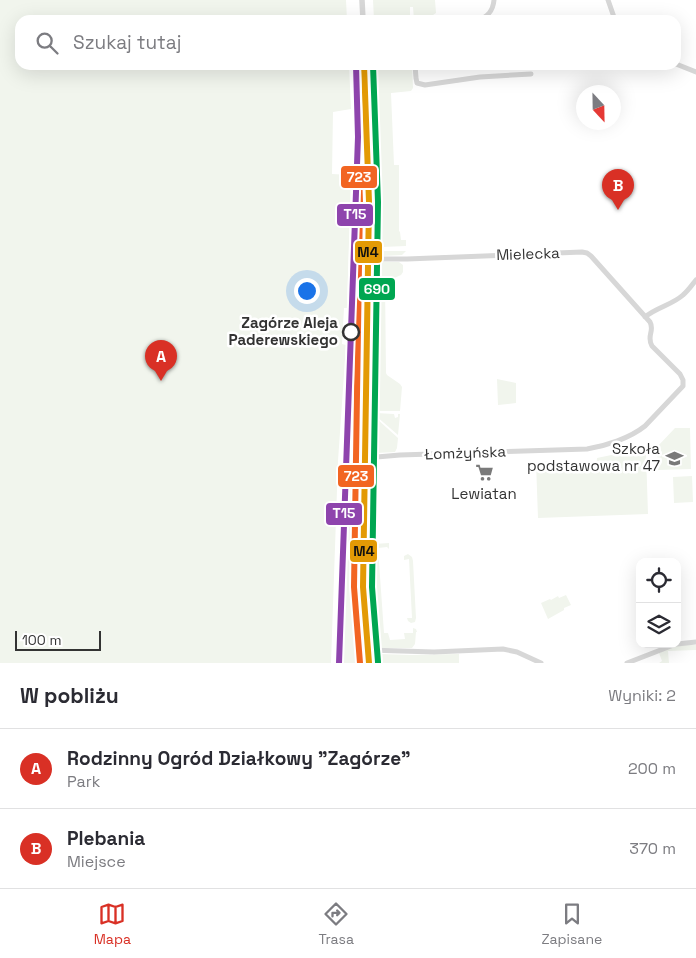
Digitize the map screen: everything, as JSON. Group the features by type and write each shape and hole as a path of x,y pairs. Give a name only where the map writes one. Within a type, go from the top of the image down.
{"street":[{"path":"362,0 363,15"},
{"path":"488,15 491,12 494,0"},
{"path":"608,0 613,15"},
{"path":"681,66 696,72"},
{"path":"364,70 370,202 363,587 369,663"},
{"path":"415,70 418,83 425,85 480,77 531,74"},
{"name":"Mielecka","path":"368,259 587,253 652,325 652,329"},
{"path":"645,317 652,311 682,296 696,280"},
{"name":"Łomżyńska","path":"365,458 586,449 595,448 633,435 645,426 683,386 680,374 649,341 652,329"},
{"path":"681,644 696,642"},
{"path":"627,663 666,648"},
{"path":"368,650 434,652 503,649 517,652 541,663"}],"shaded area":[{"path":"0,0 346,0 347,15 15,15 15,70 349,70 351,109 333,112 332,174 351,175 347,308 344,308 342,344 346,345 338,461 331,663 0,663"},
{"path":"373,0 435,0 436,13 433,15 414,15 413,7 410,7 410,15 374,15"},
{"path":"358,70 361,70 363,115 359,119"},
{"path":"368,70 373,70 375,254 371,243 372,196"},
{"path":"375,70 412,70 413,88 411,91 391,93 394,165 399,165 399,231 401,240 406,240 406,246 382,247 382,251 406,251 402,255 379,256 380,196"},
{"path":"359,125 364,132 365,274 362,297 360,298 358,308 353,307"},
{"path":"379,262 399,262 403,265 401,275 385,282 386,373 402,387 400,411 376,411"},
{"path":"376,263 374,364 371,365 371,270"},
{"path":"356,313 360,313 359,368 362,368 359,589 365,663 342,663 348,526 352,345 355,345"},
{"path":"497,379 516,383 516,403 498,405"},
{"path":"376,413 394,414 395,418 400,414 398,435 376,416"},
{"path":"376,418 398,438 395,452 376,453"},
{"path":"675,428 690,428 691,469 658,470 657,447"},
{"path":"640,449 646,453 648,514 538,518 536,462 574,461 576,469 596,469 597,458"},
{"path":"367,470 373,471 371,590 374,635 369,635 368,614 366,552"},
{"path":"692,476 693,502 674,503 673,477"},
{"path":"389,543 389,549 387,547 378,548 384,633 388,633 390,640 405,639 404,633 413,633 413,628 416,629 415,644 412,648 378,648 373,592 374,544"},
{"path":"408,554 412,557 413,561 416,618 415,622 411,623 407,618 412,618 409,559 404,560 404,556"},
{"path":"566,595 571,605 548,619 541,603"},
{"path":"681,645 696,645 696,650 668,651 669,663 659,663 662,661 659,653 670,648 681,648"},
{"path":"380,654 459,654 459,663 379,663"}],"transit line":[{"name":"723","path":"355,70 360,202 354,587 360,663"},
{"name":"T15","path":"339,663 358,137 356,70"},
{"name":"M4","path":"364,70 369,202 363,587 369,663"},
{"name":"690","path":"373,70 378,202 372,587 378,662"}],"place":[{"name":"Plebania","path":"618,210"},
{"name":"Zagórze Aleja Paderewskiego","path":"351,332"},
{"name":"Rodzinny Ogród Działkowy \"Zagórze\"","path":"161,381"},
{"name":"Szkoła podstawowa nr 47","path":"674,458"},
{"name":"Lewiatan","path":"484,473"}]}
